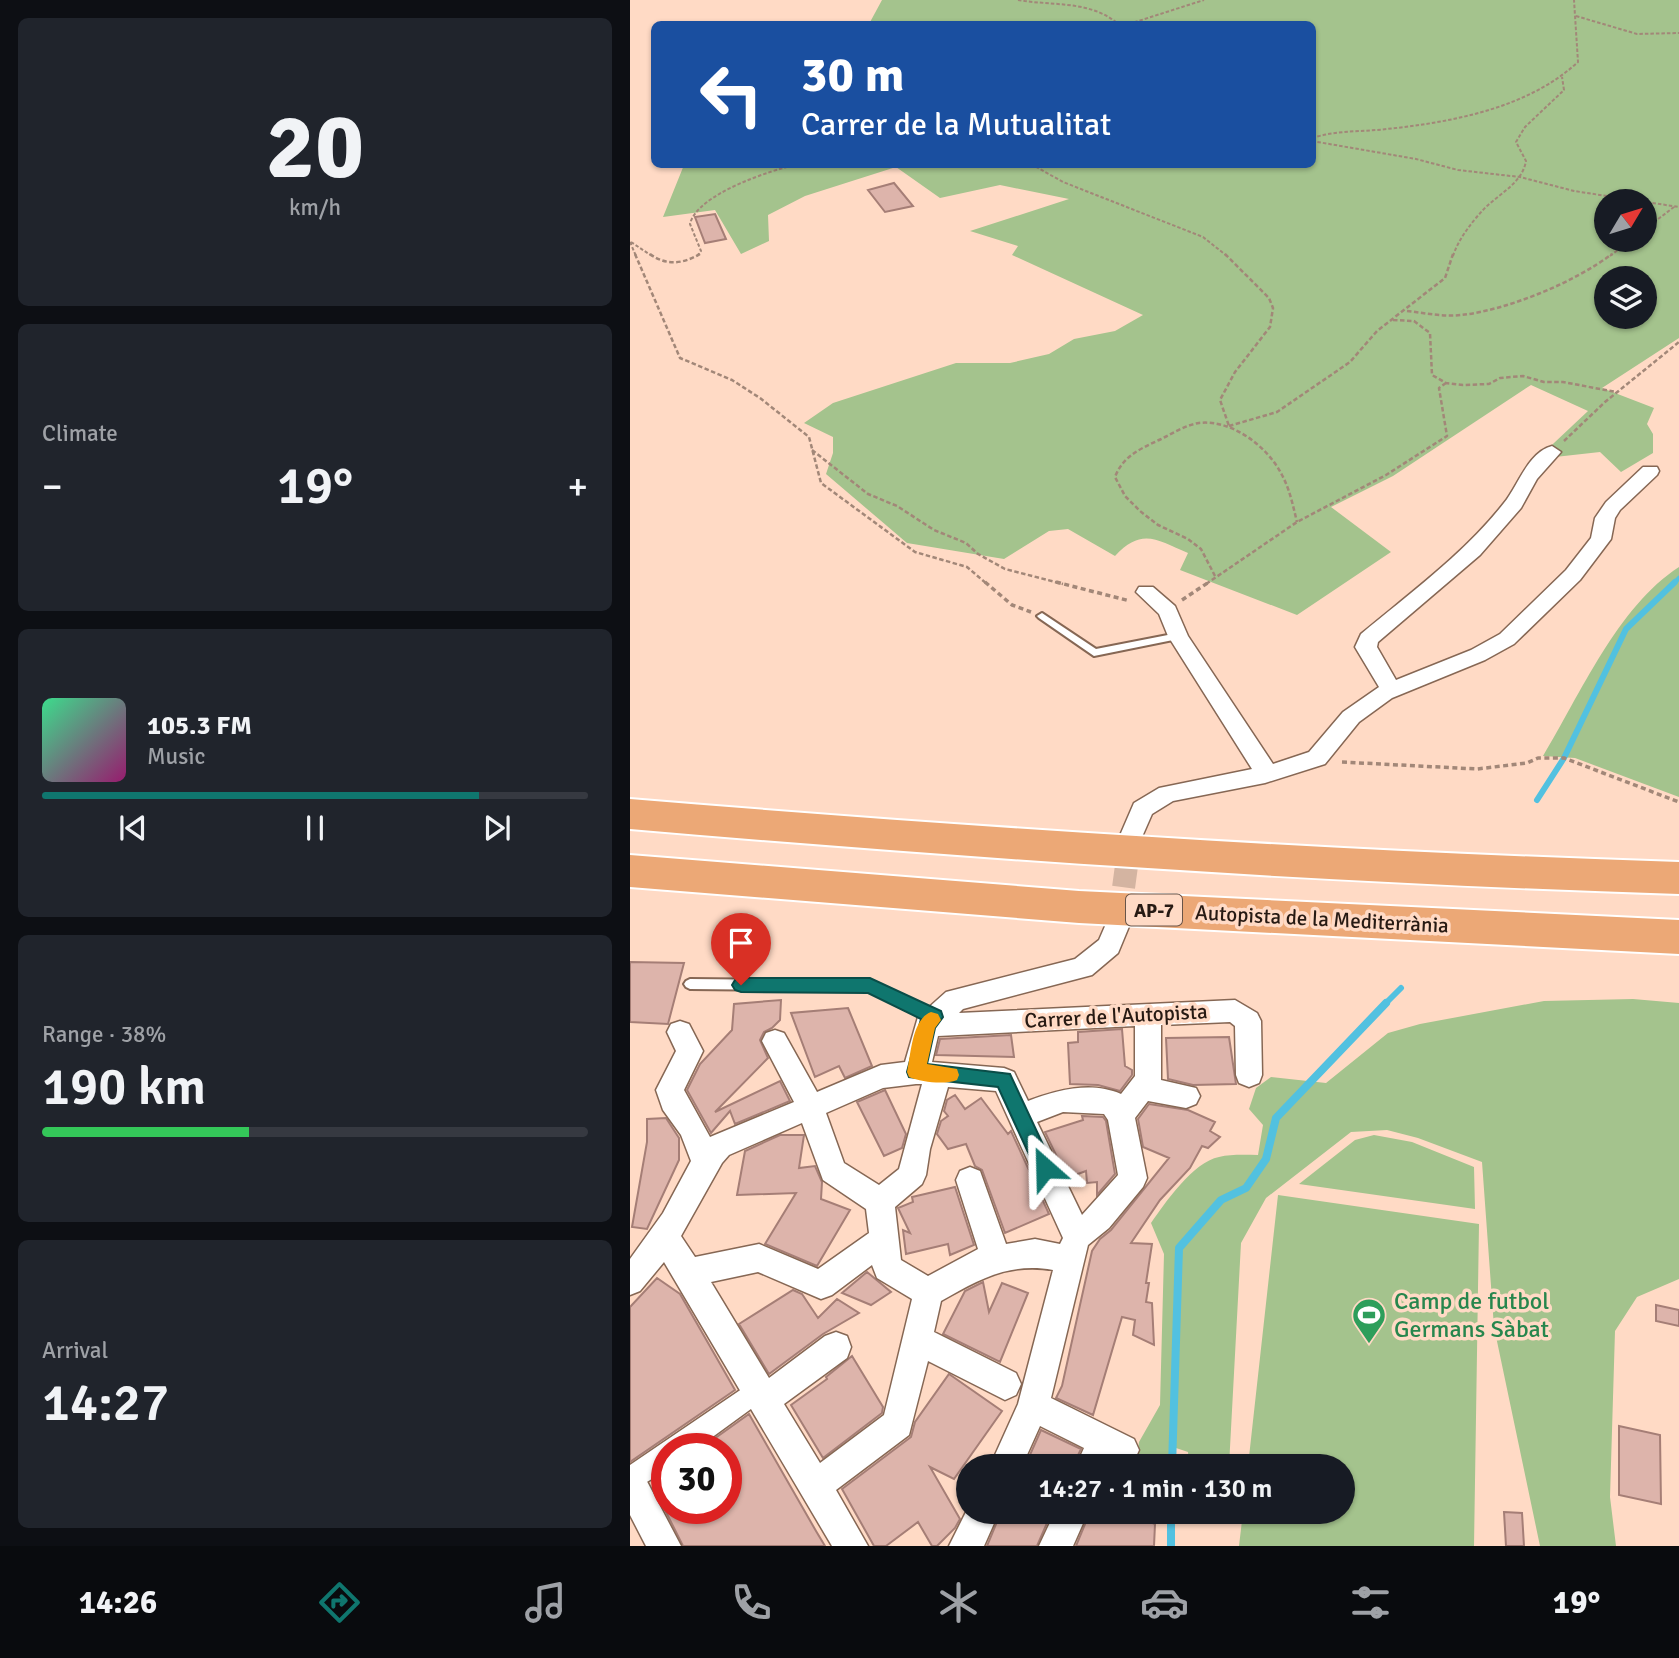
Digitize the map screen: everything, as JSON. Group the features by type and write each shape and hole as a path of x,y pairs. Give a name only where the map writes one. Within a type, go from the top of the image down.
{"highway":[{"path":"630,814 1071,850 1315,865 1679,878"},
{"name":"Autopista de la Mediterrània","path":"630,871 1079,906 1679,937"}],"street":[{"path":"1391,689 1366,647 1368,639 1474,551 1514,504 1529,477 1552,452"},
{"path":"1130,840 1142,809 1167,794 1265,775 1317,758 1351,717 1391,689 1485,652 1517,631 1573,575 1601,539 1605,518 1613,506 1650,471"},
{"path":"1146,592 1168,611 1178,636 1262,763 1265,775"},
{"path":"880,1202 912,1175 927,1073 931,1021 956,1000 1083,968 1109,946 1118,924"},
{"name":"Carrer de l'Autopista","path":"931,1021 1235,1011 1248,1021 1249,1075"},
{"path":"1121,1116 1148,1079 1148,1015"},
{"path":"680,1032 690,1051 670,1090 673,1102 692,1128 705,1160"},
{"path":"775,1041 810,1106 833,1171 880,1202"},
{"path":"630,1281 646,1264 664,1236 705,1160 727,1142 881,1077 927,1073 1004,1080 1074,1248"},
{"path":"1143,1086 1154,1091 1186,1096"},
{"path":"1011,1454 1033,1406 1074,1248 1133,1178 1121,1116 1111,1102 1063,1100 1020,1116"},
{"path":"970,1180 996,1259"},
{"path":"880,1202 885,1253 928,1292"},
{"path":"664,1236 851,1546"},
{"path":"816,1486 898,1424 928,1292 984,1261 1074,1248"},
{"path":"688,1273 759,1258 821,1284 885,1253"},
{"path":"917,1339 1005,1384"},
{"path":"700,1433 836,1348"},
{"path":"1033,1406 1107,1452"},
{"path":"651,1466 630,1481 664,1546"},
{"path":"966,1546 977,1524"},
{"path":"1056,1546 1066,1524"}],"lane":[{"path":"1042,616 1094,653 1178,636"},
{"path":"690,984 870,986 931,1021"}],"path":[{"path":"1018,0 1091,10 1116,21"},
{"path":"1135,21 1205,0"},
{"path":"1316,137 1325,133 1385,129 1430,122 1532,94 1562,77 1578,62 1574,39 1574,0"},
{"path":"1576,15 1637,34 1679,33"},
{"path":"1229,426 1276,412 1350,362 1377,331 1445,278 1456,246 1483,210 1520,177 1526,161 1516,142 1521,130 1557,101 1564,90 1562,77"},
{"path":"1316,140 1458,170 1520,177 1562,189 1677,207"},
{"path":"783,168 760,174 699,207 690,220 691,230 701,254 683,262 664,262 653,257 639,243 630,242 680,358 732,380 760,398 809,437 821,483 915,552 967,567 1012,605 1042,616"},
{"path":"1038,168 1063,182 1203,237 1220,249 1269,298 1273,309 1270,327 1235,372 1220,400 1229,426"},
{"path":"1657,221 1677,207"},
{"path":"1407,312 1464,315 1537,295 1590,271 1615,252"},
{"path":"1393,320 1414,321 1430,333 1432,374 1446,383 1489,384 1510,376 1523,376 1544,382 1563,382 1616,392"},
{"path":"1552,452 1616,392 1679,342"},
{"path":"812,450 868,494 897,506 934,530 966,543 978,554 1005,569 1168,611 1297,522 1387,475 1447,436 1439,388 1446,383"},
{"path":"1216,577 1201,548 1158,525 1125,496 1115,477 1118,464 1140,448 1199,423 1217,422 1245,436 1278,468 1297,522"},
{"path":"1317,758 1334,765 1345,761 1399,767 1477,769 1527,763 1538,758 1564,758 1679,802"}],"green space":[{"path":"882,0 1679,0 1679,338 1602,388 1654,408 1647,424 1653,434 1653,453 1621,472 1600,452 1537,459 1588,411 1531,385 1393,476 1331,507 1391,552 1297,615 1180,570 1188,553 1150,539 1133,541 1115,556 1068,529 1049,531 1004,559 907,543 826,474 833,453 833,437 804,423 833,403 956,363 1010,363 1049,354 1074,339 1115,331 1143,315 1012,255 1018,246 970,231 1069,199 1000,185 940,198 897,168 1316,168 1316,21 871,21"},
{"path":"683,168 893,168 805,196 768,215 769,241 741,254 715,210 663,217"},
{"path":"1679,567 1679,797 1575,758 1543,756 1619,628 1637,604"},
{"path":"1633,999 1679,1003 1679,1279 1637,1297 1615,1331 1610,1497 1616,1546 1540,1546 1494,1327 1482,1162 1418,1138 1387,1130 1351,1132 1266,1198 1241,1243 1230,1454 1188,1454 1176,1448 1173,1454 1138,1454 1139,1442 1160,1405 1164,1254 1151,1223 1180,1184 1209,1160 1224,1156 1258,1155 1263,1125 1249,1109 1256,1088 1271,1077 1326,1083 1388,1033 1420,1024 1544,1001"},
{"path":"1374,1135 1412,1142 1474,1167 1475,1209 1299,1184 1355,1140"},
{"name":"Camp de futbol Germans Sàbat","path":"1278,1195 1479,1224 1474,1546 1239,1546 1242,1524 1355,1524 1355,1454 1249,1454"}],"building":[{"path":"894,183 913,206 885,212 868,190"},
{"path":"715,214 726,239 705,243 695,217"},
{"path":"630,962 684,963 668,1024 630,1022"},
{"path":"781,1000 780,1020 764,1032 760,1040 768,1058 715,1112 780,1081 790,1101 735,1124 730,1111 711,1133 687,1090 700,1064 732,1030 734,1004"},
{"path":"848,1008 872,1066 845,1078 839,1066 815,1077 791,1013"},
{"path":"1122,1029 1125,1066 1132,1070 1132,1075 1120,1091 1098,1085 1070,1084 1068,1043 1078,1042 1078,1032"},
{"path":"1011,1035 1014,1057 936,1055 940,1039"},
{"path":"1229,1037 1236,1084 1193,1085 1168,1079 1166,1038"},
{"path":"885,1090 906,1134 902,1148 884,1156 857,1102"},
{"path":"955,1095 965,1109 981,1098 1008,1134 1011,1131 1049,1214 1005,1233 982,1170 975,1166 966,1144 948,1149 937,1134 941,1121 948,1116 944,1111 947,1100"},
{"path":"1149,1104 1188,1110 1215,1122 1210,1131 1220,1137 1208,1148 1202,1146 1190,1168 1160,1200 1131,1243 1152,1244 1146,1302 1152,1303 1154,1345 1133,1335 1135,1320 1122,1317 1093,1415 1056,1398 1062,1386 1092,1251 1169,1158 1143,1147 1138,1119"},
{"path":"1082,1116 1103,1117 1106,1121 1115,1174 1097,1195 1097,1182 1087,1183 1086,1171 1067,1178 1045,1132 1083,1120"},
{"path":"666,1118 679,1138 679,1160 647,1229 632,1227 647,1142 647,1119"},
{"path":"780,1135 804,1135 799,1168 815,1166 822,1182 821,1199 850,1210 817,1266 765,1244 796,1193 737,1195 745,1151"},
{"path":"955,1187 974,1245 950,1255 948,1244 906,1254 903,1230 910,1233 898,1208 913,1202 912,1197"},
{"path":"867,1272 891,1292 871,1305 842,1293"},
{"path":"657,1278 680,1294 735,1390 672,1433 651,1433 651,1448 630,1462 630,1307"},
{"path":"983,1282 989,1312 1002,1283 1028,1293 1000,1362 943,1334 965,1291"},
{"path":"793,1290 802,1294 818,1318 837,1299 859,1313 823,1334 769,1374 739,1324"},
{"path":"1656,1305 1679,1310 1679,1326 1656,1321"},
{"path":"852,1356 883,1407 882,1413 823,1458 791,1405 827,1379 826,1377"},
{"path":"949,1374 1002,1411 972,1454 956,1454 954,1479 930,1467 956,1512 955,1528 937,1546 932,1546 918,1522 886,1546 874,1546 842,1489 911,1437 915,1422"},
{"path":"749,1414 825,1546 683,1546 672,1524 742,1524 742,1433 722,1433"},
{"path":"1619,1426 1660,1435 1661,1504 1619,1495"},
{"path":"1041,1430 1081,1449 1079,1454 1030,1454"},
{"path":"1504,1512 1522,1513 1524,1546 1506,1546"},
{"path":"996,1524 1047,1524 1037,1546 987,1546"},
{"path":"1085,1524 1155,1524 1154,1546 1076,1546"}],"waterway":[{"path":"1675,582 1679,578"},
{"path":"1537,800 1564,758 1626,629 1675,582"},
{"path":"1386,1003 1401,988"},
{"path":"1172,1454 1179,1248 1221,1200 1246,1188 1266,1159 1276,1118 1386,1003"},
{"path":"1171,1524 1171,1546"}],"tunnel":[{"path":"1119,921 1130,840"}],"slow traffic":[{"path":"931,1020 927,1024 916,1072 950,1075"}],"place":[{"name":"Camp de futbol Germans Sàbat","path":"1369,1345"}],"route":[{"path":"741,985 870,986 934,1017 927,1024 916,1072 1004,1080 1045,1168"}]}
